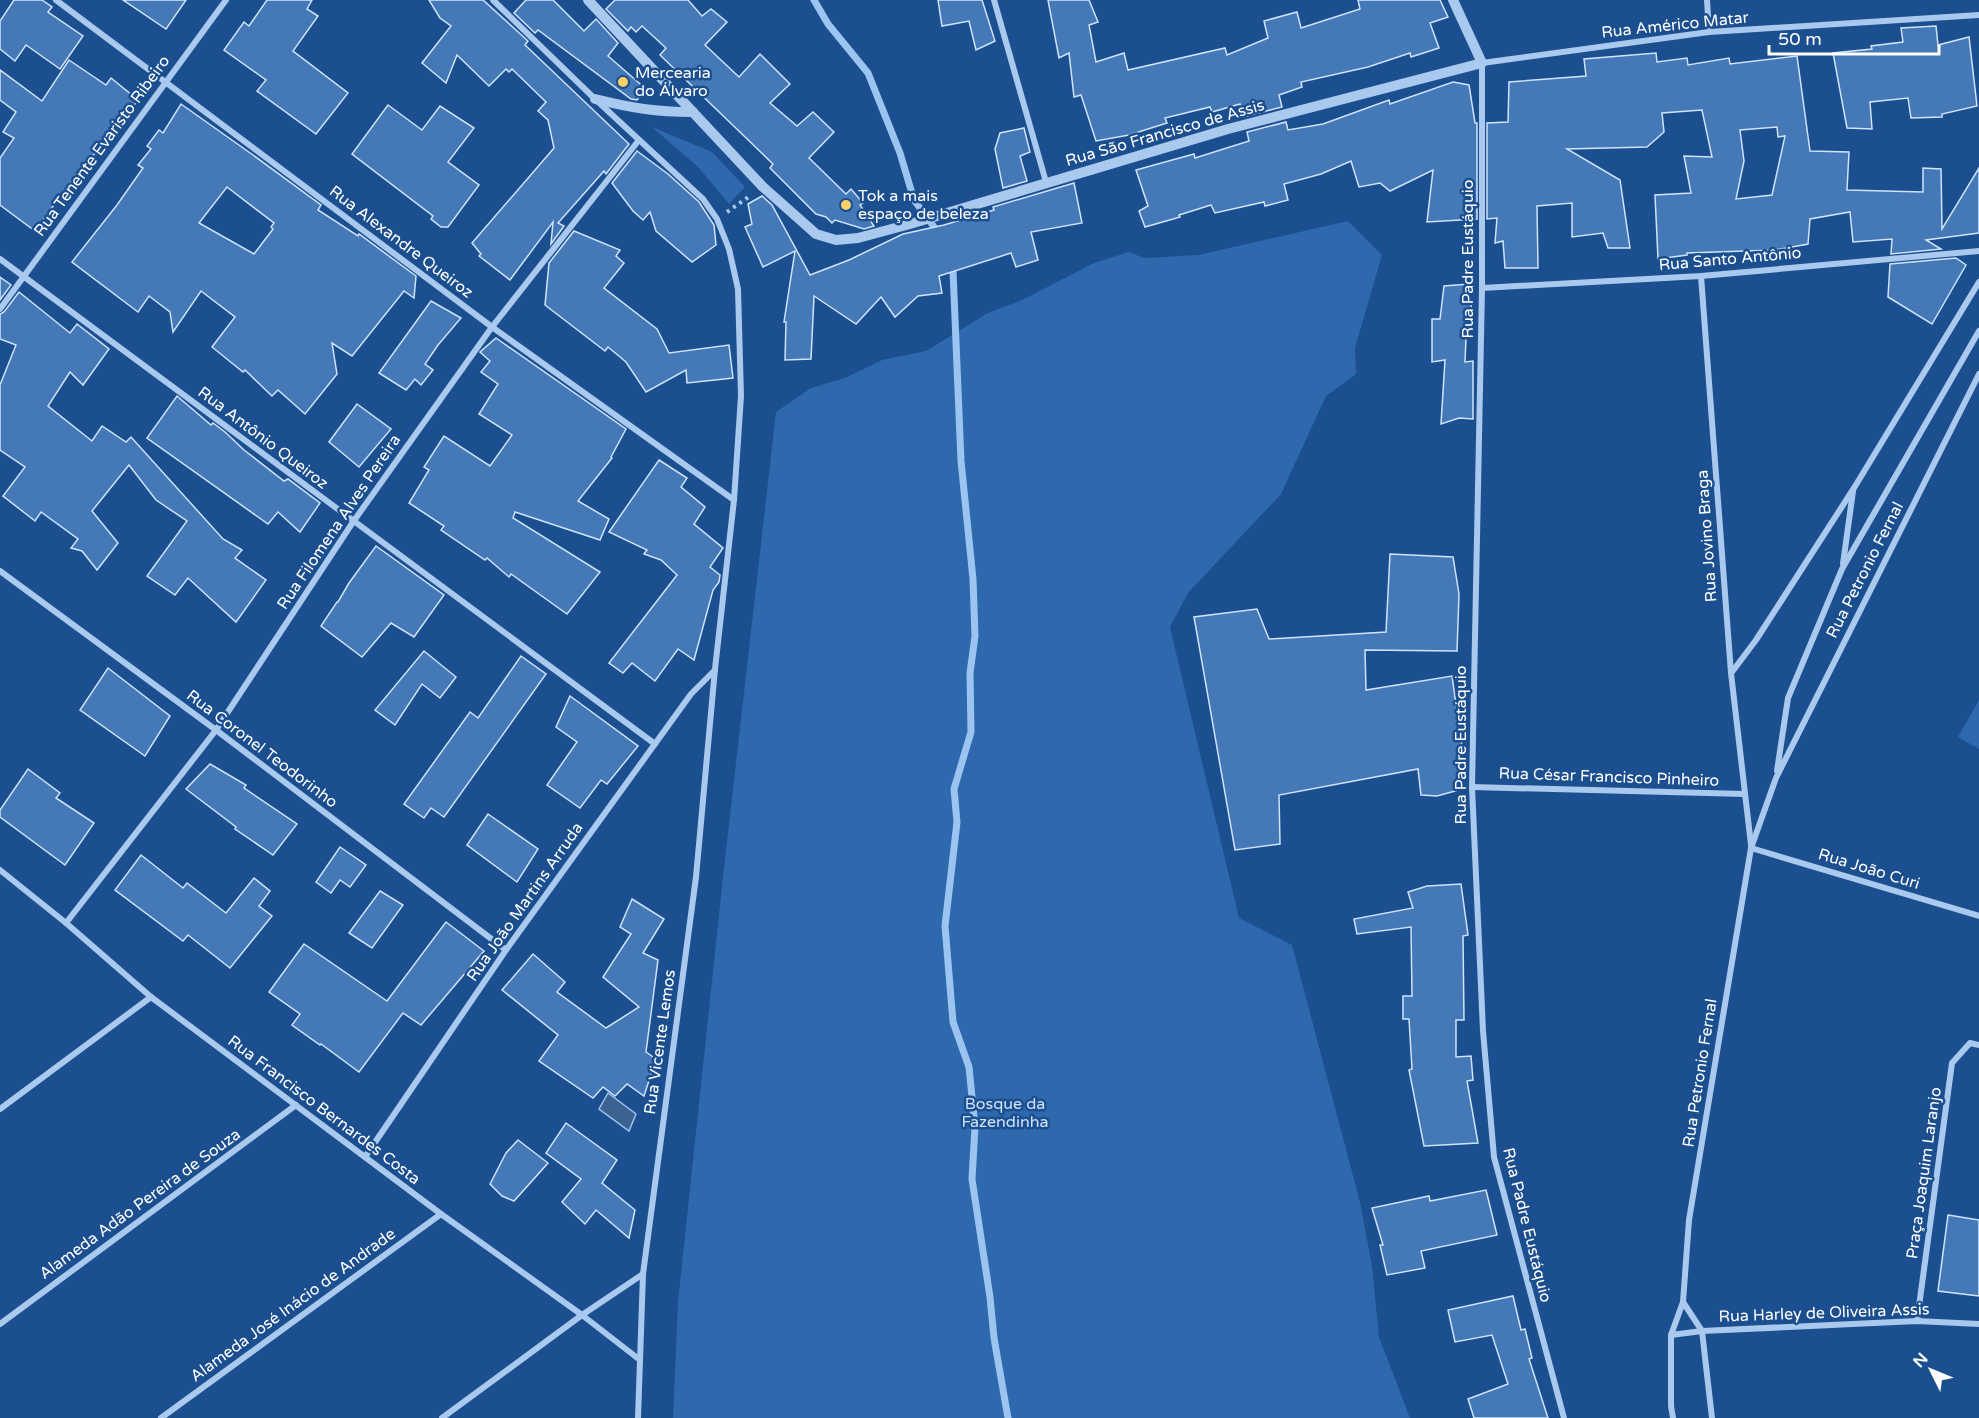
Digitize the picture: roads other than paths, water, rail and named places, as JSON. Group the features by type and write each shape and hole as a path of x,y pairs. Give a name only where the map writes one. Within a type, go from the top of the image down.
{"street":[{"name":"Rua Alexandre Queiroz","path":"56,0 492,327 734,500"},
{"name":"Rua Tenente Evaristo Ribeiro","path":"0,309 226,0"},
{"name":"Rua Vicente Lemos","path":"493,0 703,199 717,219 729,249 738,289 741,396 734,500 715,669 696,877 643,1274 638,1418"},
{"name":"Rua São Francisco de Assis","path":"588,0 763,187 816,234 836,240 858,238 910,224 1228,129 1482,63"},
{"path":"994,0 1046,182"},
{"path":"1453,0 1482,63"},
{"path":"1707,0 1709,32"},
{"name":"Rua Américo Matar","path":"1482,63 1709,32 1979,15"},
{"name":"Rua Padre Eustáquio","path":"1482,63 1482,288 1472,787 1483,1031 1494,1157 1564,1418"},
{"path":"595,99 634,109 693,112"},
{"name":"Rua Filomena Alves Pereira","path":"66,923 216,730 353,522 492,327 639,140"},
{"name":"Rua Santo Antônio","path":"1482,288 1701,276 1979,251"},
{"name":"Rua Antônio Queiroz","path":"0,259 654,744"},
{"name":"Rua Jovino Braga","path":"1701,276 1731,673 1745,794"},
{"name":"Rua Petronio Fernal","path":"1731,673 1756,640 1854,488 1979,282"},
{"name":"Rua Petronio Fernal","path":"1776,778 1788,698 1842,568 1979,331"},
{"name":"Rua Petronio Fernal","path":"1673,1418 1671,1335 1683,1302 1689,1220 1751,848 1776,778 1979,374"},
{"name":"Rua Petronio Fernal","path":"1842,568 1854,488"},
{"name":"Rua Coronel Teodorinho","path":"0,572 216,730 506,950"},
{"name":"Rua João Martins Arruda","path":"365,1156 506,950 654,744 691,694 715,669"},
{"name":"Rua César Francisco Pinheiro","path":"1472,787 1745,794"},
{"name":"Rua Petronio Fernal","path":"1745,794 1751,848"},
{"name":"Rua João Curi","path":"1751,848 1979,916"},
{"name":"Rua Francisco Bernardes Costa","path":"0,870 66,923 151,997 640,1360"},
{"path":"0,1109 151,997"},
{"name":"Praça Joaquim Laranjo","path":"1917,1321 1952,1063 1970,1043 1979,1045"},
{"name":"Alameda Adão Pereira de Souza","path":"0,1324 296,1105"},
{"name":"Alameda José Inácio de Andrade","path":"161,1418 441,1214"},
{"path":"442,1418 582,1315 643,1274"},
{"path":"1683,1302 1702,1331 1712,1418"},
{"name":"Rua Harley de Oliveira Assis","path":"1671,1335 1702,1331 1917,1321 1979,1324"}],"waterway":[{"path":"814,0 828,24 868,73 900,153 914,200 940,235"},
{"path":"951,265 961,461 973,579 975,636 970,673 971,732 954,789 957,822 945,926 953,1022 969,1067 975,1127 972,1179 994,1338 1008,1418"}],"place":[{"name":"Mercearia do Álvaro","path":"623,82"},
{"name":"Tok a mais espaço de beleza","path":"846,205"}],"park label":[{"name":"Bosque da Fazendinha","path":"1005,1113"}]}
